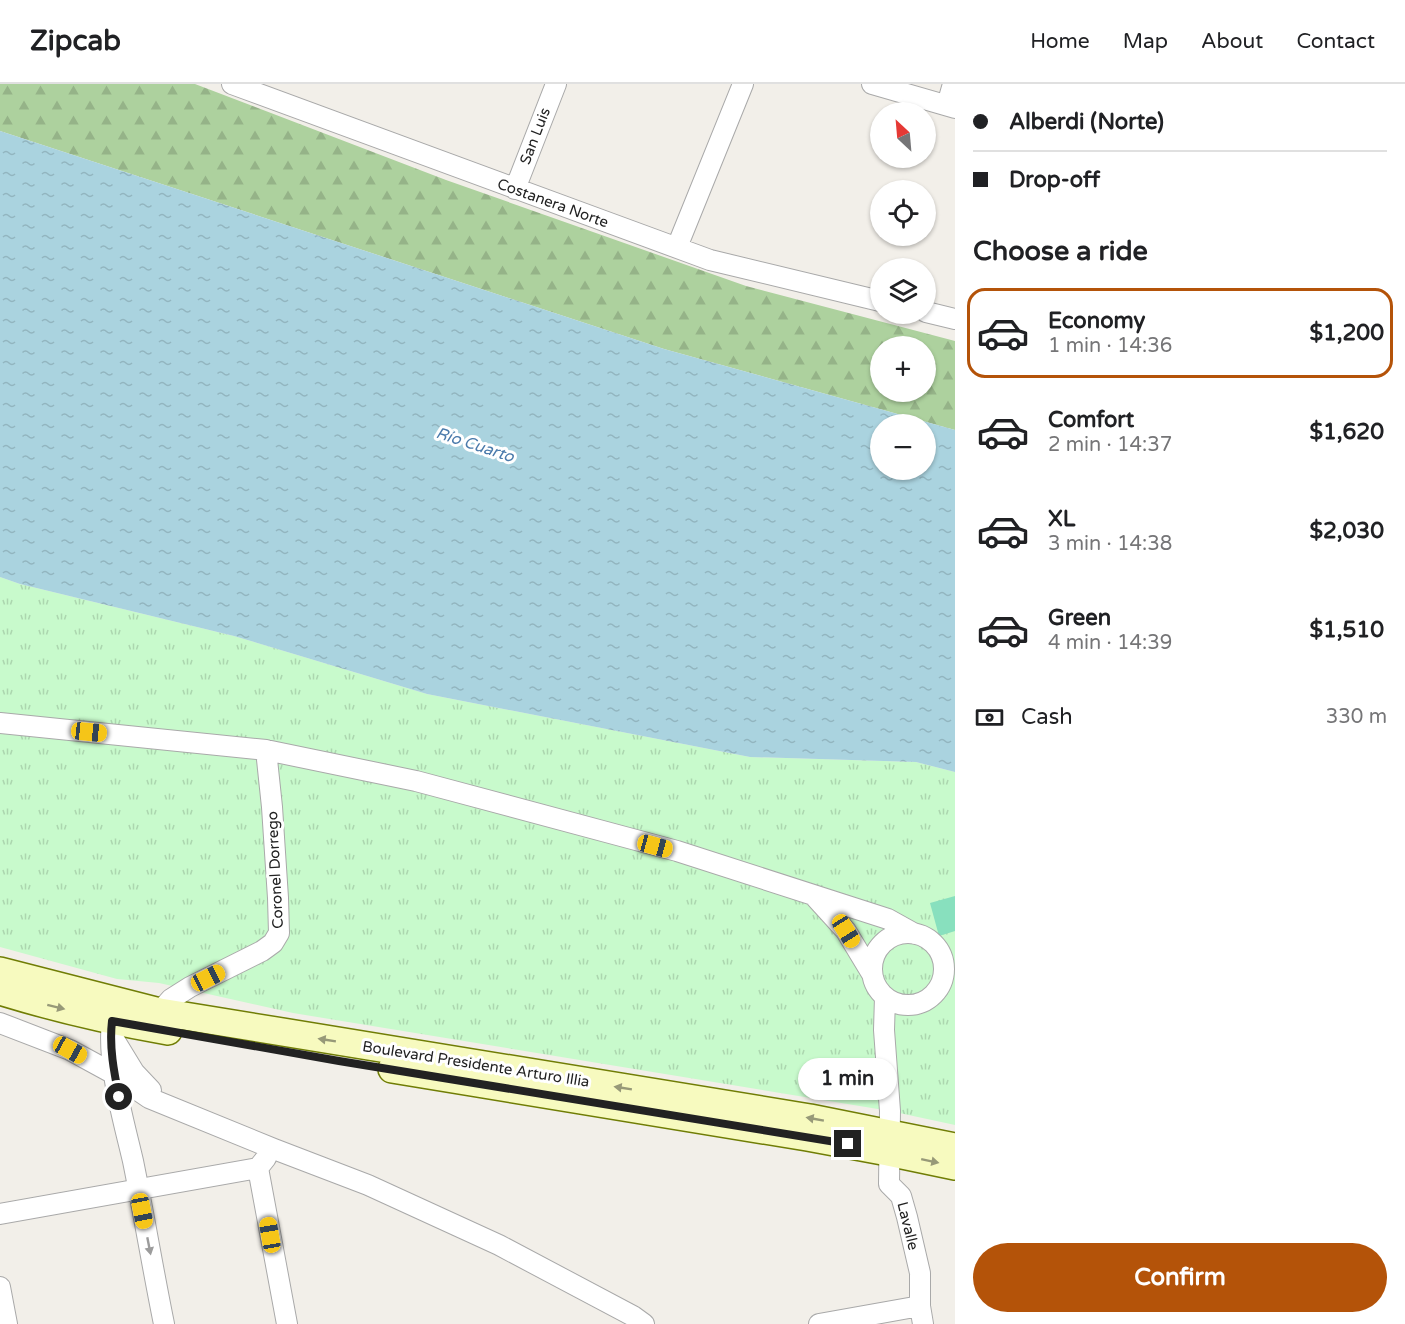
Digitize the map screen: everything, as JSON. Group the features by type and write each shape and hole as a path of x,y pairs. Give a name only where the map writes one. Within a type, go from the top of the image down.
{"main road":[{"name":"Boulevard Presidente Arturo Illia","path":"0,971 153,1020 547,1095 807,1137 955,1147"},
{"name":"Boulevard Presidente Arturo Illia","path":"0,991 112,1028 153,1020"},
{"name":"Boulevard Presidente Arturo Illia","path":"889,1142 955,1166"}],"street":[{"name":"Costanera Norte","path":"232,84 710,260 870,299"},
{"name":"San Luis","path":"515,189 555,84"},
{"path":"677,248 743,84"},
{"path":"872,84 951,107 953,84"},
{"path":"936,314 955,319"},
{"path":"0,723 266,750 416,780 677,851 888,919 932,942 949,970 930,997 884,1030"},
{"name":"Coronel Dorrego","path":"153,1020 171,999 262,951 273,943 279,933 274,830 266,750"},
{"path":"814,896 846,931 872,974 874,982 885,997 907,1005 919,1003"},
{"path":"872,974 876,952 883,943 893,936 904,933 915,934"},
{"name":"Lavalle","path":"885,997 884,1030 890,1111 889,1184 900,1196 907,1217 920,1273 922,1315"},
{"path":"0,1023 70,1050 114,1074 149,1098 368,1185 499,1245 644,1324"},
{"path":"112,1028 114,1074 164,1324"},
{"path":"112,1028 134,1072 165,1105"},
{"path":"0,1214 258,1168 274,1149"},
{"path":"258,1168 287,1324"},
{"path":"0,1287 7,1324"},
{"path":"819,1324 922,1315"}],"green space":[{"path":"0,84 195,84 446,180 746,286 870,319 870,324 890,324 936,336 955,341 955,430 936,425 936,414 898,414 664,349 0,131"},
{"path":"0,577 20,584 234,636 427,694 750,757 916,762 955,772 955,1125 890,1111 293,1013 159,983 117,979 0,947"},
{"path":"955,896 955,931 939,936 930,903"}],"water":[{"name":"Río Cuarto","path":"0,131 664,349 898,414 870,414 870,480 936,480 936,425 955,430 955,772 916,762 750,757 427,694 234,636 20,584 0,577"}],"route":[{"path":"119,1097 110,1038 112,1021 339,1061 848,1144"}]}
